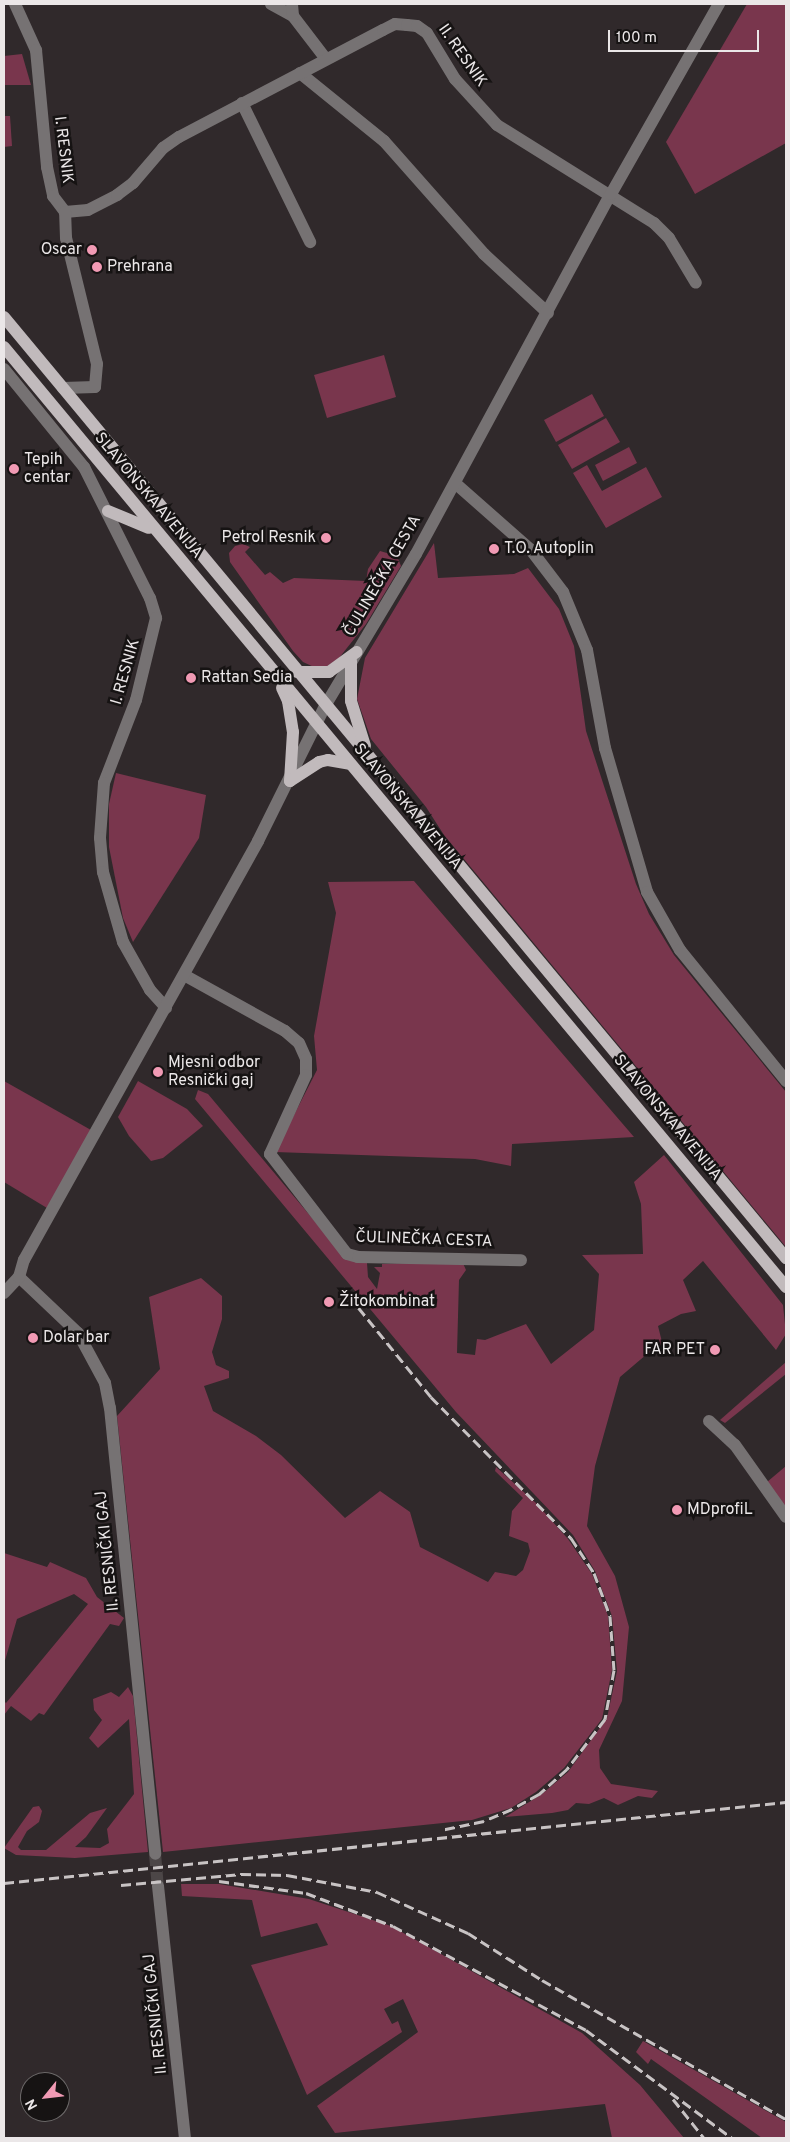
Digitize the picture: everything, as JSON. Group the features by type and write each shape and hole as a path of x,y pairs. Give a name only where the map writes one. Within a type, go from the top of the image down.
{"main road":[{"name":"SLAVONSKA AVENIJA","path":"4,317 325,706 786,1258"},
{"name":"SLAVONSKA AVENIJA","path":"4,348 786,1287"},
{"path":"108,511 155,530"},
{"path":"297,672 329,672 354,657"},
{"path":"354,657 353,709 372,760"},
{"path":"272,668 288,701 293,732 290,782"},
{"path":"290,782 319,762 328,760 350,764"}],"street":[{"name":"I. RESNIK","path":"15,4 36,50 47,167 53,196 65,212 66,238 97,356 95,387 63,388"},
{"path":"271,4 293,10 326,59"},
{"name":"ČULINEČKA CESTA","path":"4,1293 20,1277 24,1260 166,1008 290,782 325,706 455,483 611,194 719,4"},
{"name":"II. RESNIK","path":"65,212 88,210 117,195 133,183 163,148 242,103 395,24 417,26 434,41 455,78 497,125 611,194"},
{"path":"300,73 384,141 484,254 548,313"},
{"path":"242,103 310,242"},
{"path":"611,194 659,228 669,238 696,284"},
{"name":"I. RESNIK","path":"4,369 84,467 108,511 124,551 150,598 156,618 136,700 104,783 100,838 103,872 123,942 150,990 166,1008"},
{"path":"455,483 530,550 564,592 587,650 596,711 647,892 680,950 786,1081"},
{"name":"ČULINEČKA CESTA","path":"184,975 285,1032 299,1044 306,1059 306,1075 270,1154 347,1254 358,1257 521,1260"},
{"name":"II. RESNIČKI GAJ","path":"20,1277 78,1333 105,1383 110,1408 155,1854"},
{"path":"709,1421 715,1423 736,1445 786,1517"},
{"name":"II. RESNIČKI GAJ","path":"158,1886 185,2138"}],"shaded area":[{"path":"747,4 786,4 786,143 695,194 666,142"},
{"path":"22,54 31,85 4,85 4,56"},
{"path":"4,116 10,116 12,146 4,147"},
{"path":"384,355 396,397 327,418 314,375"},
{"path":"592,394 604,416 556,442 544,420"},
{"path":"606,418 620,442 572,469 558,445"},
{"path":"629,447 637,463 603,481 595,465"},
{"path":"587,465 602,491 646,467 662,497 606,528 573,473"},
{"path":"434,543 438,578 514,574 528,568 559,609 574,646 586,731 636,884 649,914 674,955 786,1092 786,1247 444,835 426,807 371,739 357,699 365,658"},
{"path":"243,544 250,547 245,552 265,575 270,572 283,583 294,578 366,581 368,569 380,551 397,556 401,566 366,624 339,658 326,667 314,667 303,662 293,651 230,562 229,553 235,546"},
{"path":"116,773 206,795 199,838 133,942 123,918 109,847 109,804"},
{"path":"414,881 634,1137 512,1144 511,1166 475,1159 275,1152 317,1070 314,1036 336,913 328,882"},
{"path":"4,1081 91,1130 47,1208 4,1182"},
{"path":"138,1081 187,1109 203,1126 163,1158 151,1161 129,1136 118,1117"},
{"path":"198,1090 208,1094 343,1255 367,1263 368,1277 377,1289 380,1273 374,1267 382,1267 382,1264 462,1261 466,1270 459,1280 457,1353 475,1355 477,1339 485,1340 526,1324 551,1364 594,1330 599,1274 582,1255 643,1254 641,1204 634,1182 664,1155 783,1305 786,1334 776,1350 703,1261 683,1280 696,1311 681,1314 658,1326 663,1346 647,1354 620,1377 595,1466 587,1526 615,1576 629,1627 622,1701 599,1750 600,1768 611,1784 658,1791 652,1798 638,1796 618,1805 604,1798 589,1804 576,1803 568,1810 505,1817 542,1794 568,1772 607,1718 617,1671 612,1616 595,1571 573,1535 456,1412 195,1099"},
{"path":"201,1278 222,1296 222,1319 212,1352 216,1365 229,1371 229,1378 204,1386 213,1411 256,1436 281,1455 345,1518 380,1491 410,1512 420,1547 488,1582 495,1572 516,1576 523,1570 530,1551 528,1543 509,1536 512,1511 523,1498 495,1471 496,1467 536,1503 568,1539 592,1574 608,1616 612,1670 602,1719 564,1768 536,1792 511,1808 472,1820 163,1852 117,1416 160,1369 149,1297"},
{"path":"786,1362 786,1374 725,1423 720,1420"},
{"path":"786,1466 786,1508 767,1482"},
{"path":"4,1553 47,1567 50,1562 86,1578 97,1597 124,1618 119,1626 110,1624 44,1715 39,1713 31,1721 11,1706 4,1715 4,1701 6,1703 88,1604 74,1594 17,1619 4,1664"},
{"path":"128,1687 133,1696 148,1852 75,1858 16,1855 4,1848 33,1807 39,1806 42,1811 39,1822 27,1831 18,1847 21,1850 46,1850 90,1813 107,1808 86,1837 75,1847 100,1848 109,1843 107,1829 134,1794 129,1719 98,1748 89,1738 102,1720 94,1710 93,1699 111,1692 119,1697"},
{"path":"181,1884 219,1884 309,1899 391,1926 582,2033 640,2085 684,2138 612,2138 605,2104 335,2133 317,2106 418,2032 403,1999 384,2009 392,2024 398,2021 402,2032 307,2095 251,1965 328,1945 317,1923 261,1937 252,1900 182,1896"},
{"path":"643,2041 786,2122 786,2138 762,2138 651,2059 648,2064 636,2052"}],"tunnel":[{"path":"155,1854 158,1886"}],"railway":[{"path":"349,1296 431,1397 571,1538 594,1573 610,1616 614,1670 605,1719 567,1769 539,1794 512,1809 484,1821 441,1830"},
{"path":"4,1883 786,1802"},
{"path":"121,1885 241,1874 287,1875 377,1892 468,1933 542,1980 786,2119"},
{"path":"219,1881 306,1893 393,1926 586,2030 732,2138"},
{"path":"673,2099 704,2138"}],"place":[{"name":"Oscar","path":"92,250"},
{"name":"Prehrana","path":"97,267"},
{"name":"Tepih centar","path":"14,469"},
{"name":"Petrol Resnik","path":"326,538"},
{"name":"T.O. Autoplin","path":"494,549"},
{"name":"Rattan Sedia","path":"191,678"},
{"name":"Mjesni odbor Resnički gaj","path":"158,1072"},
{"name":"Žitokombinat","path":"329,1302"},
{"name":"Dolar bar","path":"33,1338"},
{"name":"FAR PET","path":"715,1350"},
{"name":"MDprofiL","path":"677,1510"}]}
